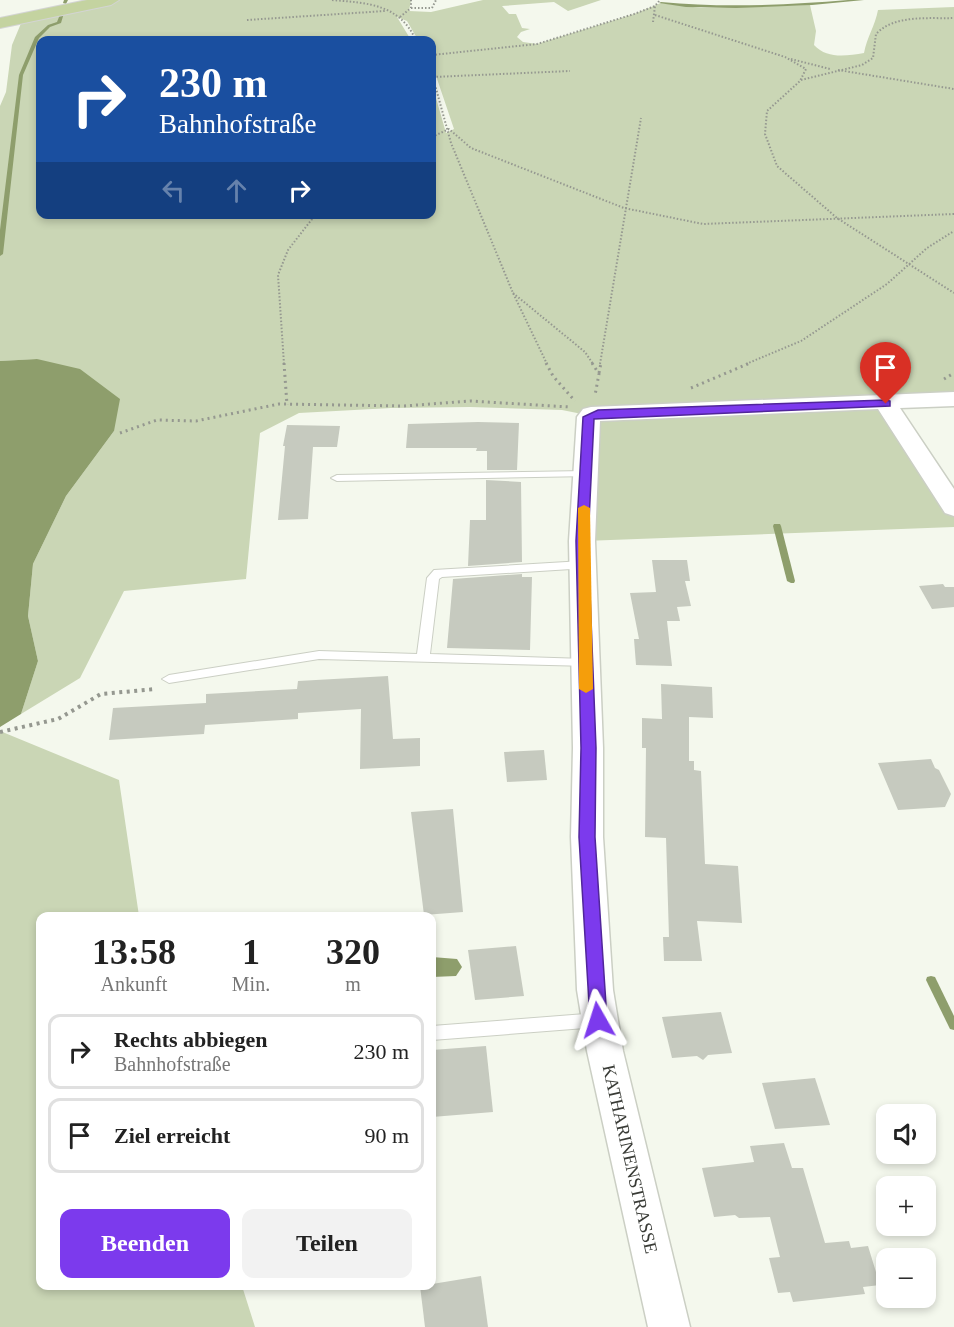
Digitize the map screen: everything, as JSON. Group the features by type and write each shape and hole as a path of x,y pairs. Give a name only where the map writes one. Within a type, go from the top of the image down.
{"main road":[{"path":"0,23 111,0"}],"street":[{"path":"588,412 886,404 954,399"},
{"path":"886,404 954,508"},
{"name":"KATHARINENSTRASSE","path":"588,412 583,565 588,748 587,837 598,1020 669,1327"}],"lane":[{"path":"337,478 586,474"},
{"path":"423,658 433,578 438,573 583,565"},
{"path":"169,680 319,655 585,663"},
{"path":"436,1033 598,1020"}],"path":[{"path":"332,0 386,11 400,17 414,36"},
{"path":"411,0 411,8"},
{"path":"400,17 411,8 432,8 436,0"},
{"path":"436,55 500,50 537,44 655,6 660,0"},
{"path":"653,22 655,6"},
{"path":"247,20 322,13 386,11"},
{"path":"655,15 833,70 954,89"},
{"path":"800,81 833,70 862,65 873,58 876,35 887,24 908,19 954,18"},
{"path":"785,57 806,69 800,81 767,111 765,134 777,166 837,218 954,292"},
{"path":"436,76 570,71"},
{"path":"436,88 451,143 513,293 553,376 588,412"},
{"path":"588,412 599,374 624,208 641,118"},
{"path":"436,135 449,129"},
{"path":"449,129 471,147 624,208 703,224 954,214"},
{"path":"287,405 278,275 280,262 293,241 312,219"},
{"path":"681,390 801,341 910,266 927,248 954,231"},
{"path":"513,293 585,352 599,374"},
{"path":"120,433 168,418 190,422 266,405 404,405 470,401 555,405 588,412"},
{"path":"0,732 58,719 101,694 156,689 169,680"}],"shaded area":[{"path":"115,0 411,0 409,11 431,12 483,0 601,0 568,11 554,2 502,6 509,14 516,14 522,28 530,29 521,32 517,37 523,42 537,44 634,14 661,3 701,8 810,5 816,31 814,45 825,53 844,55 864,53 878,10 954,7 954,400 887,404 954,508 954,527 584,541 587,415 562,410 470,407 299,413 260,433 246,579 124,591 80,678 21,714 38,661 28,616 33,564 66,496 114,431 37,359 0,361 0,106 6,92 12,45 22,21"},
{"path":"37,359 80,369 120,399 114,431 66,496 33,564 28,616 38,661 21,714 0,727 0,361"},
{"path":"0,731 119,780 138,912 36,912 36,1290 243,1290 255,1327 0,1327"},
{"path":"436,957 457,959 462,967 456,976 436,977"}],"building":[{"path":"519,423 517,470 487,470 487,451 476,451 477,448 406,448 408,424"},
{"path":"287,425 340,426 337,447 313,447 308,519 278,520 285,446 283,446"},
{"path":"486,480 521,482 522,562 468,566 470,520 486,520"},
{"path":"652,560 687,560 690,581 685,581 691,606 677,607 680,621 667,621 672,666 636,665 634,639 639,639 630,593 656,592"},
{"path":"522,574 522,577 532,577 530,650 447,648 453,579"},
{"path":"943,584 945,587 954,587 954,607 932,609 919,586"},
{"path":"388,676 393,739 420,738 420,766 360,769 361,709 298,713 298,719 205,725 204,734 109,740 113,708 206,703 206,694 297,689 298,681"},
{"path":"661,684 712,687 713,718 689,717 689,761 694,761 694,770 701,771 705,864 738,866 742,923 697,921 702,961 664,961 663,937 669,937 666,838 645,837 646,748 642,748 642,718 662,719"},
{"path":"544,750 547,780 507,782 504,752"},
{"path":"931,759 951,794 945,807 898,810 878,763"},
{"path":"453,809 463,912 436,914 436,912 424,912 411,812"},
{"path":"516,946 524,996 475,1000 468,950"},
{"path":"721,1012 732,1053 708,1055 703,1060 697,1056 672,1058 662,1017"},
{"path":"486,1046 493,1112 436,1117 436,1050"},
{"path":"815,1078 830,1125 775,1129 762,1083"},
{"path":"784,1143 792,1168 803,1168 825,1243 849,1241 851,1248 868,1246 876,1272 876,1285 863,1287 865,1294 793,1302 790,1292 778,1293 769,1258 780,1257 770,1217 739,1218 735,1215 714,1217 702,1168 754,1162 750,1146"},
{"path":"481,1276 488,1327 425,1327 420,1290 436,1290 436,1283"}],"waterway":[{"path":"661,3 736,7 787,6 862,0"},
{"path":"39,36 49,26 59,23 62,13"},
{"path":"0,254 21,75 36,40"},
{"path":"777,526 791,581"},
{"path":"931,980 954,1026"}],"slow traffic":[{"path":"584,508 582,541 586,689"}],"route":[{"path":"598,1020 587,837 588,748 582,541 589,417 591,414 886,404"}]}
